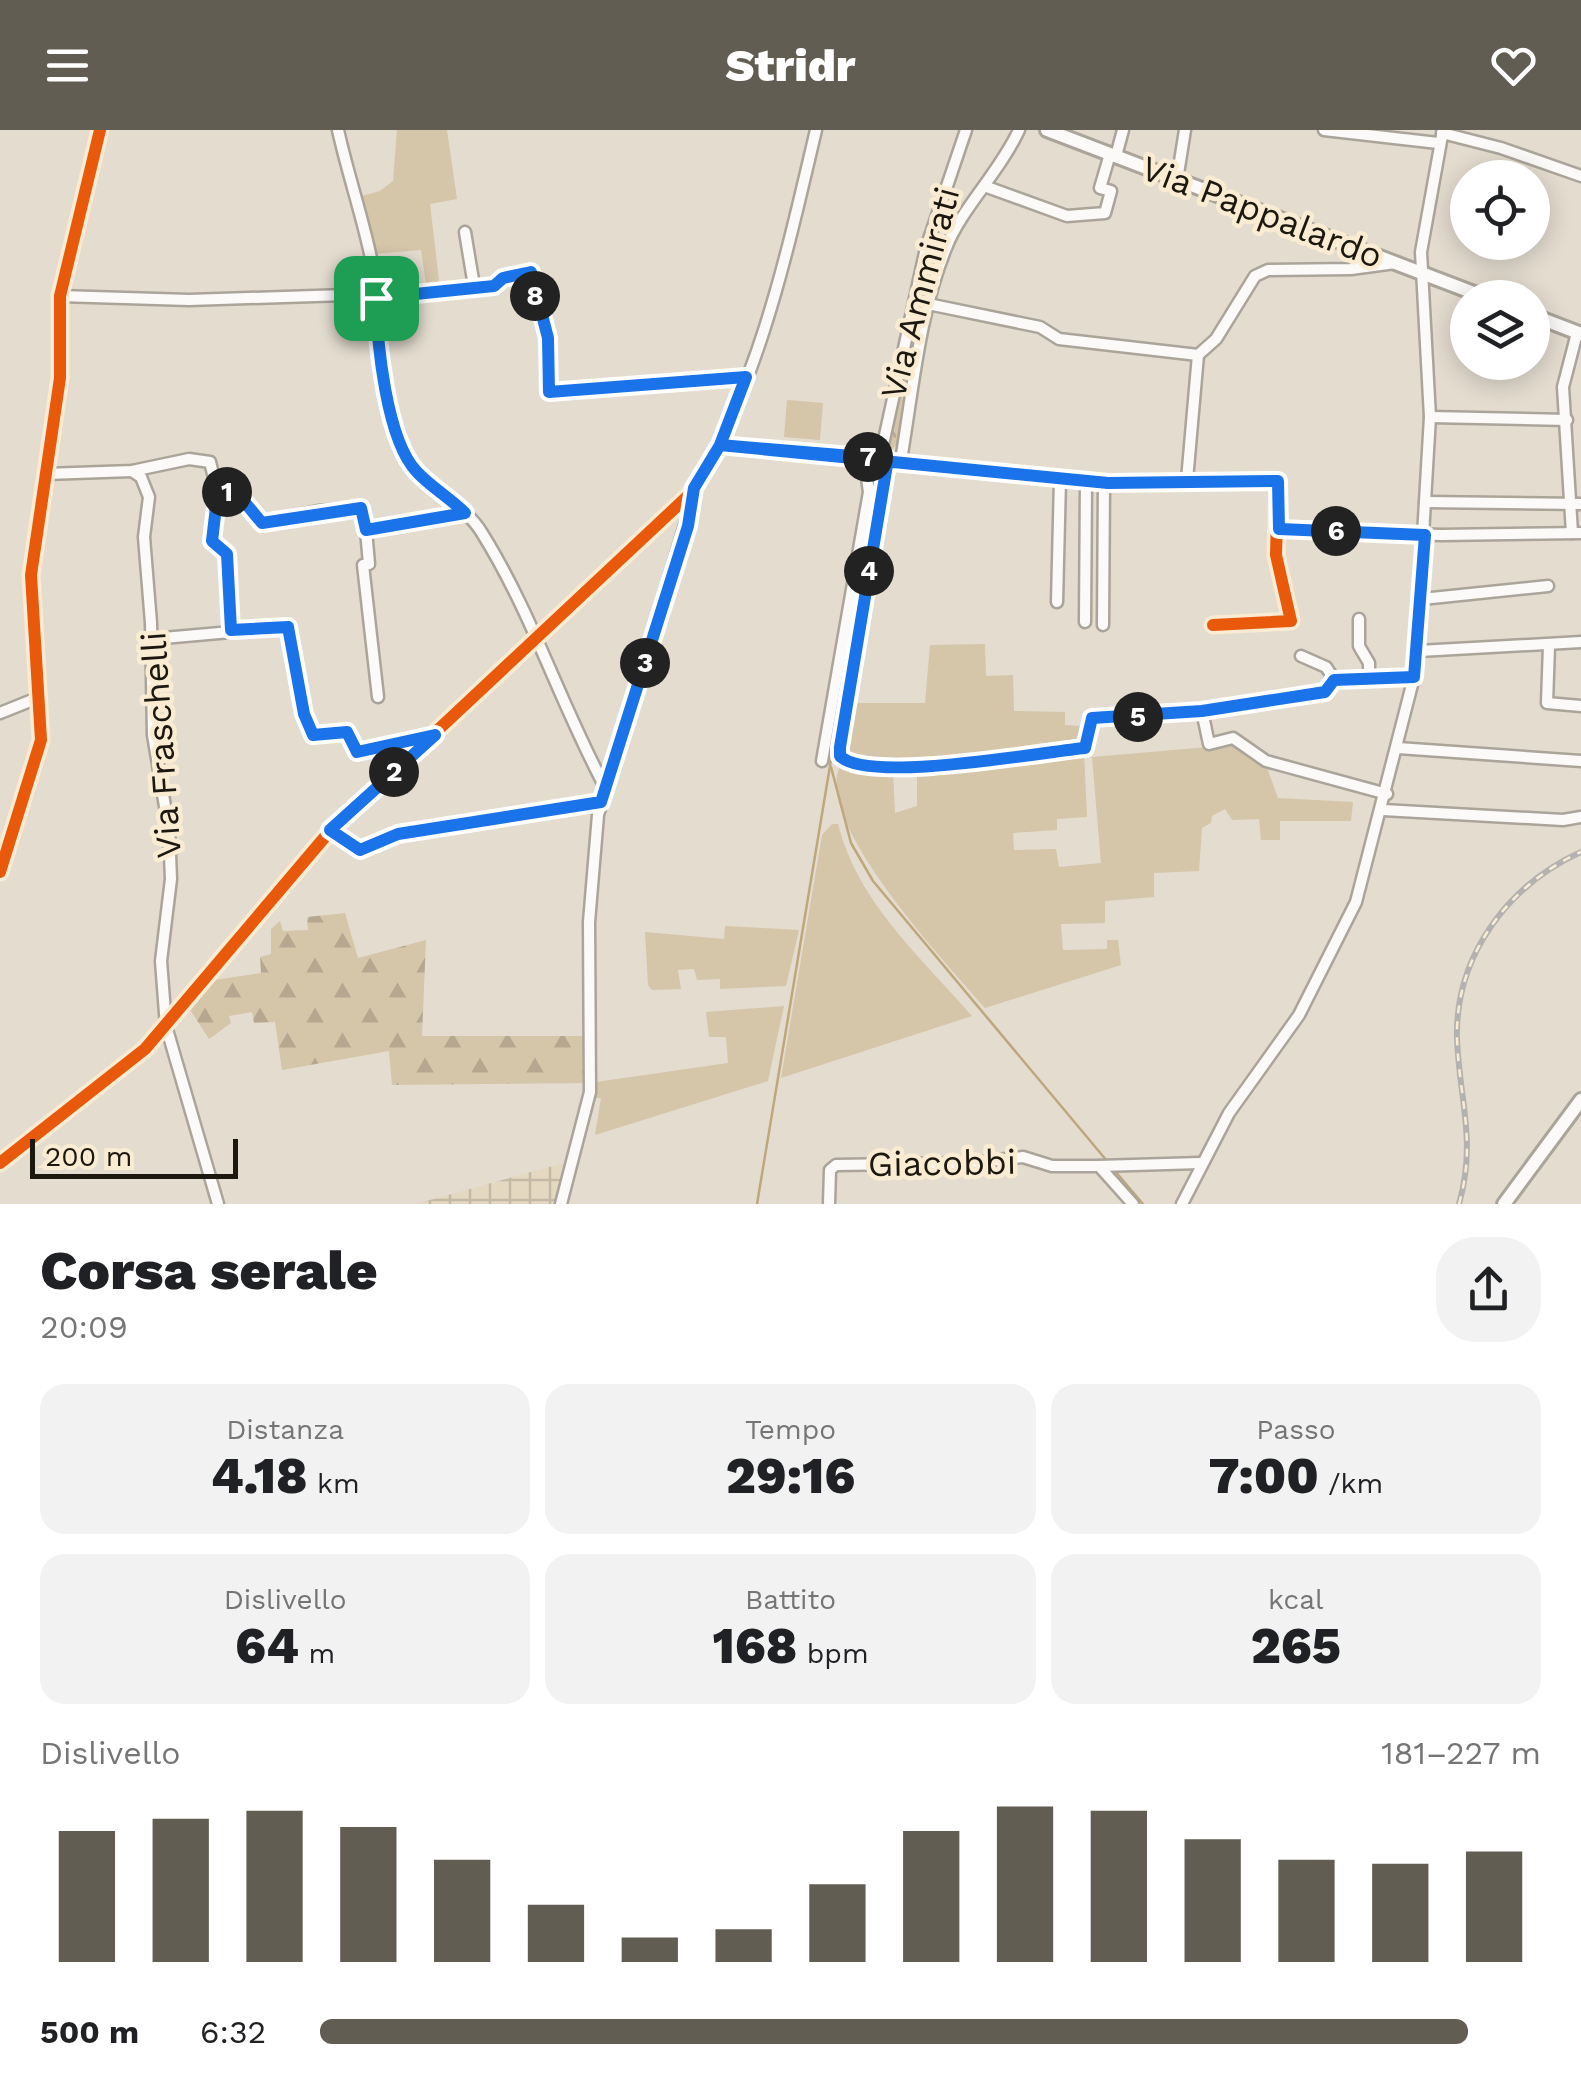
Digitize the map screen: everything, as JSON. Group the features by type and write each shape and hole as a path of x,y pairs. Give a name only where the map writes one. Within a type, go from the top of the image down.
{"main road":[{"name":"Via Pappalardo","path":"1047,130 1450,283"},
{"path":"1550,322 1579,333"},
{"path":"1504,1204 1581,1100"}],"street":[{"path":"0,872 37,762 40,697 31,575 60,378 60,296 100,130"},
{"path":"338,130 373,266 395,430 403,454 418,473 465,513 497,558 605,787"},
{"path":"561,1204 583,1128 592,1052 589,922 601,802 693,493 720,445 786,257 816,130"},
{"name":"Via Ammirati","path":"966,130 929,238 903,341 840,756 853,765 940,768 1085,748 1092,718 1202,711"},
{"name":"Via Ammirati","path":"901,460 928,304 946,246 1019,130"},
{"path":"1113,155 1124,130"},
{"path":"1178,180 1185,130"},
{"path":"1324,130 1441,135 1501,148 1581,176"},
{"path":"1182,1204 1200,1163 1326,967 1359,894 1388,794 1419,651 1430,417 1421,272 1441,135"},
{"name":"Via Ammirati","path":"986,187 1072,217 1086,212 1105,213 1111,192 1100,188 1113,155"},
{"path":"465,232 474,286"},
{"path":"929,238 946,246"},
{"path":"1188,480 1198,355 1216,339 1254,276 1268,270 1351,270 1396,263"},
{"path":"60,296 189,300 376,296 494,286 503,278 531,272 548,338 549,392 746,377"},
{"path":"928,304 1040,327 1059,340 1198,355"},
{"path":"1279,529 1424,535 1577,533 1565,373 1579,333"},
{"path":"903,341 922,344"},
{"path":"1430,417 1567,420"},
{"path":"720,445 1086,481 1278,481 1276,555 1291,620 1212,625"},
{"path":"822,761 869,492 864,457"},
{"path":"46,474 132,472 189,458 210,462 218,490 212,541 227,554 231,630"},
{"name":"Via Fraschelli","path":"132,472 142,477 149,497 144,537 152,639 152,735 168,830 171,878 161,961 166,1026 218,1204"},
{"path":"1058,602 1060,479"},
{"path":"1085,622 1086,481"},
{"path":"1102,625 1104,482"},
{"path":"218,490 242,499 262,523 361,508 369,564 362,565 378,697"},
{"path":"0,1163 144,1050 330,830 693,493"},
{"path":"1425,502 1576,504"},
{"path":"366,530 465,513"},
{"path":"1422,599 1548,586"},
{"path":"1358,619 1359,646 1369,663 1369,678"},
{"path":"152,639 288,627 304,714 313,735 347,732 357,752 435,735"},
{"path":"1419,651 1581,642"},
{"path":"1549,646 1547,704 1581,706"},
{"path":"1300,656 1326,667 1334,680"},
{"path":"1388,794 1266,761 1233,738 1209,744 1202,711 1325,692 1334,680 1414,677"},
{"path":"0,713 40,697"},
{"path":"1398,748 1581,762"},
{"path":"330,830 360,850 398,834 601,802"},
{"path":"1383,810 1563,820 1581,817"},
{"name":"Giacobbi","path":"829,1204 830,1170 836,1165 972,1163 1023,1157 1052,1166 1106,1165"},
{"path":"1106,1165 1200,1163"},
{"path":"1106,1165 1133,1204"}],"shaded area":[{"path":"567,1162 555,1204 415,1204 430,1200"}],"green space":[{"path":"397,130 447,130 457,199 430,204 440,289 427,290 421,250 374,254 358,197 380,191 393,181"},
{"path":"905,344 912,345 906,383 910,389 899,442 891,450 886,445"},
{"path":"787,400 823,403 820,440 784,437"},
{"path":"985,644 986,676 1013,675 1014,711 1065,712 1065,725 1081,726 1083,746 935,764 846,756 853,703 925,703 930,645"},
{"path":"1232,745 1266,765 1278,798 1353,802 1351,821 1280,821 1280,840 1261,840 1259,819 1232,820 1225,809 1202,828 1199,871 1154,873 1154,897 1105,901 1105,923 1061,924 1063,950 1107,949 1107,940 1118,940 1121,965 985,1008 916,928 864,856 846,822 837,791 840,767 893,772 895,813 917,806 917,771 1084,751 1087,817 1057,819 1057,830 1013,833 1014,850 1056,849 1059,867 1101,863 1092,757"},
{"path":"832,824 838,824 860,879 893,928 972,1016 781,1078 822,835"},
{"path":"345,913 358,958 426,940 422,1036 586,1036 586,1083 392,1085 389,1051 282,1070 275,1022 254,1023 252,1012 229,1016 231,1023 209,1039 187,1005 207,981 261,973 260,957 271,954 271,929 280,921 283,931 308,930 307,917"},
{"path":"725,926 799,930 786,986 720,989 720,979 697,980 694,969 678,970 681,989 652,990 648,985 645,932 724,939"},
{"path":"784,1006 768,1081 595,1135 601,1098 594,1098 596,1082 728,1063 726,1037 709,1037 706,1012"}],"waterway":[{"path":"757,1204 880,466"},
{"path":"831,767 851,843 873,881 1107,1161"},
{"path":"1115,1171 1143,1204"}],"railway":[{"path":"1459,1204 1467,1160 1457,1038 1465,979 1476,952 1509,904 1531,883 1581,852"}],"cycle path":[{"path":"0,872 41,740 31,575 60,378 60,296 100,130"},
{"path":"721,445 1108,483 1278,481 1276,555 1291,621 1213,625"},
{"path":"0,1163 145,1049 330,831 690,494"}],"route":[{"path":"376,298 395,430 403,454 418,473 465,513 366,530 361,508 318,511 262,523 242,499 218,490 212,541 227,554 231,630 288,627 304,714 313,735 347,732 357,752 435,735 330,830 360,850 373,841 398,834 601,802 688,526 697,492 694,488 720,445 888,459 840,747 840,756 853,765 940,768 1085,748 1092,718 1202,711 1325,692 1334,680 1414,677 1425,535 1279,529 1278,481 1108,483 901,460 720,445 746,377 549,392 548,338 538,312 531,272 503,278 494,286 376,298"}]}
